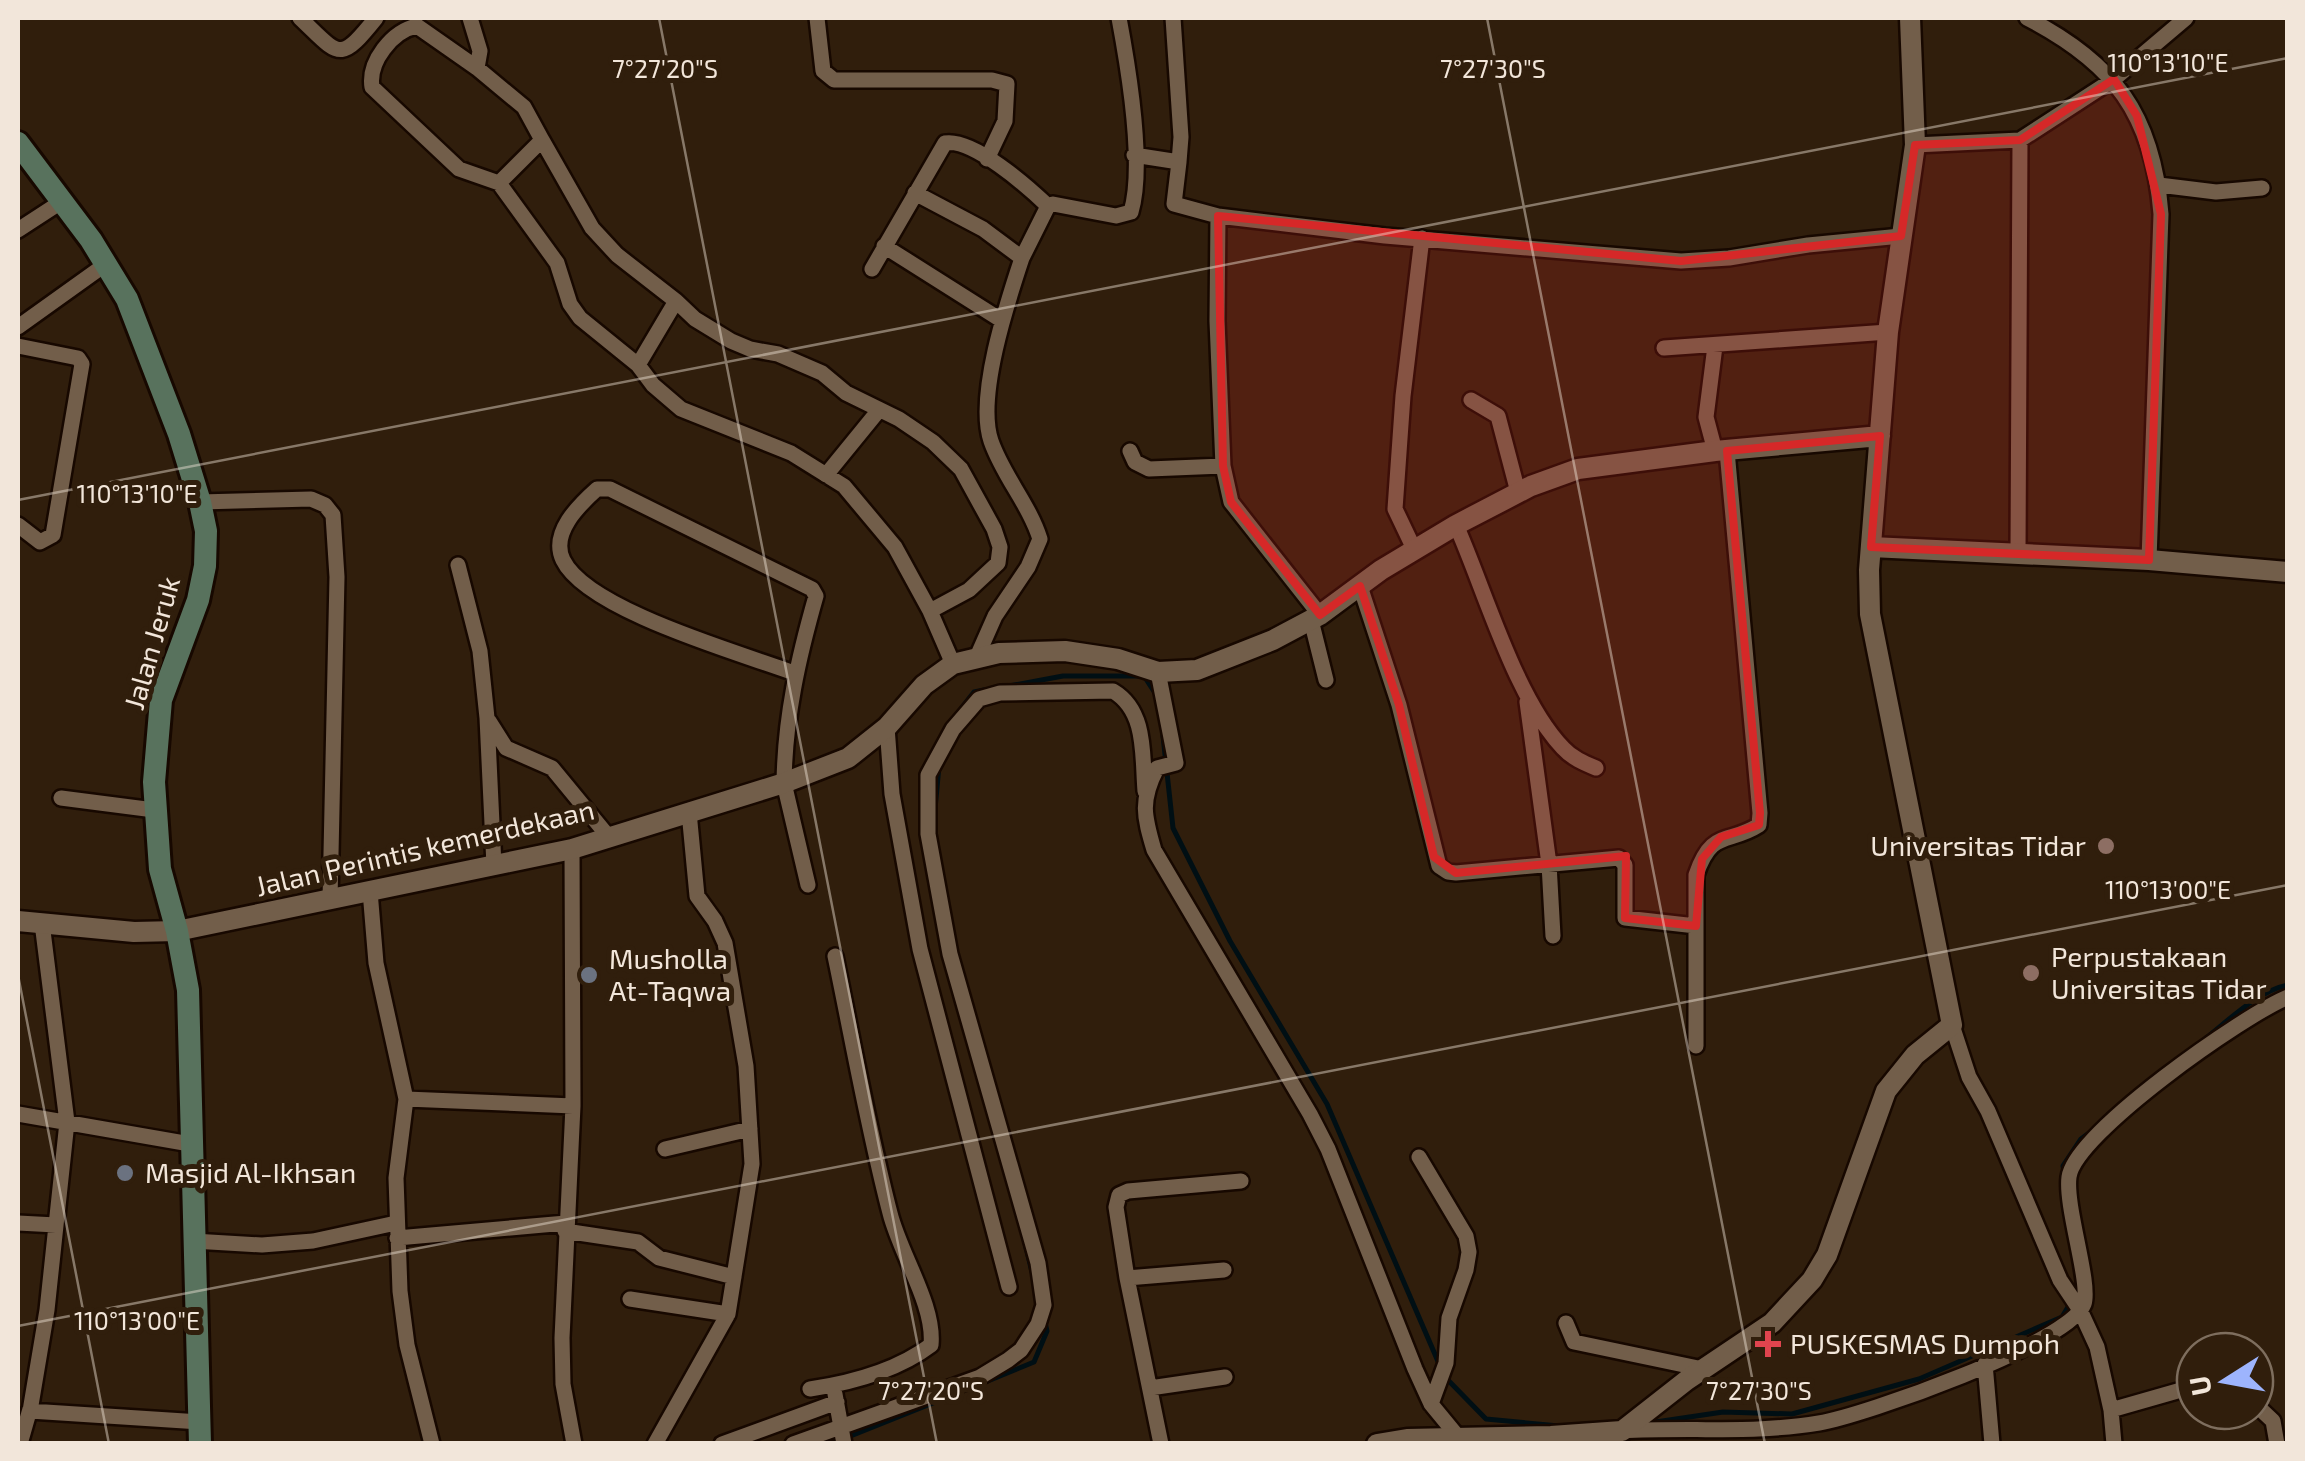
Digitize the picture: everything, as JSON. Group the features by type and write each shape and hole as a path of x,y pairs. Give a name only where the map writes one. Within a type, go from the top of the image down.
{"main road":[{"name":"Jalan Jeruk","path":"18,143 127,298 179,434 206,531 205,566 198,600 161,700 154,810 160,869 188,990 200,1433"}],"street":[{"path":"300,18 332,48 342,51 351,49 376,18"},
{"path":"470,18 480,51 477,68"},
{"path":"817,18 822,72 834,80 992,80 1008,84 1004,122 987,159"},
{"path":"976,658 995,616 1028,567 1040,539 990,438 991,376 1001,320 1022,258 1052,204 1116,216 1128,215 1133,205 1132,100 1118,18"},
{"path":"1173,18 1182,137 1174,204 1218,216 1681,261 1901,236"},
{"path":"1910,18 1915,145 1888,332 1870,546 1870,614 1952,1025 1969,1077 1988,1111 2060,1280 2080,1310 2097,1347 2114,1444"},
{"path":"2027,18 2089,57 2114,80 2138,116 2159,185 2162,214 2149,560"},
{"path":"1915,145 2020,140 2114,80 2186,18"},
{"path":"930,610 969,590 998,562 1000,548 994,529 961,469 933,442 846,393 822,373 778,354 731,341 695,319 616,255 592,228 524,106 417,26 392,40 372,66 372,87 459,169 499,183 557,263 570,304 580,318 638,365 653,385 682,410 791,453 844,486 895,547 930,610 953,664"},
{"path":"499,183 542,140"},
{"path":"2018,552 2020,140"},
{"path":"872,268 945,143 954,142 987,159 1026,184 1048,206"},
{"path":"1134,155 1179,162"},
{"path":"2159,185 2216,192 2262,188"},
{"path":"915,193 984,229 1022,258"},
{"path":"18,230 61,202"},
{"path":"1218,216 1217,321 1223,466 1231,502 1316,618 1326,680"},
{"path":"1415,551 1395,509 1403,396 1422,238"},
{"path":"884,246 1001,320"},
{"path":"18,327 106,264"},
{"path":"638,365 676,301"},
{"path":"1664,348 1888,332"},
{"path":"18,346 78,358 82,364 53,535 40,542 18,525"},
{"path":"1696,1046 1696,875 1702,859 1721,837 1758,825 1760,814 1721,451 1706,417 1715,346"},
{"path":"1471,400 1498,416 1518,492"},
{"path":"826,475 880,410"},
{"name":"Jalan Perintis kemerdekaan","path":"18,921 134,932 177,931 572,849 784,783 848,758 887,727 924,684 953,664 999,653 1064,651 1118,658 1158,672 1197,670 1316,618 1456,525 1518,492 1578,469 1880,436"},
{"path":"1130,451 1135,462 1148,470 1223,466"},
{"path":"794,674 615,606 578,578 562,558 564,526 597,488 610,489 812,589 816,596 788,707 784,783 808,885"},
{"path":"200,502 311,499 325,505 332,515 338,576 330,900"},
{"path":"1456,525 1544,726 1565,752 1596,768"},
{"path":"1870,546 2149,560 2288,572"},
{"path":"458,565 480,650 488,718 494,866"},
{"path":"1360,586 1399,706 1439,866 1456,872 1619,858 1626,865 1626,919 1696,926"},
{"path":"1145,791 1157,768 1176,764 1158,672"},
{"path":"1526,690 1554,936"},
{"path":"722,1444 838,1408 980,1376 1021,1350 1038,1324 1044,1305 1038,1263 950,954 928,834 928,775 938,754 979,699 1000,693 1113,691 1125,698 1140,729 1144,818 1154,850 1310,1114 1432,1404 1459,1438"},
{"path":"488,718 506,748 552,768 608,836"},
{"path":"887,727 892,794 920,949 1009,1287"},
{"path":"60,798 154,810"},
{"path":"655,1444 728,1314 752,1164 746,1066 725,943 697,896 689,812"},
{"path":"572,849 572,1106 563,1384 574,1444"},
{"path":"370,891 376,963 406,1099 398,1142 396,1230 407,1345 432,1444"},
{"path":"20,1444 47,1310 67,1122 42,924"},
{"path":"793,1444 930,1344 932,1332 929,1312 890,1215 835,956"},
{"path":"1378,1444 1459,1438 1550,1440 1627,1427 1664,1436 1822,1423 1866,1413 2032,1344 2080,1310 2085,1297 2069,1184 2076,1157 2194,1054 2288,996"},
{"path":"1627,1427 1779,1318 1812,1280 1827,1254 1886,1092 1915,1055 1952,1025"},
{"path":"406,1099 572,1106"},
{"path":"18,1114 190,1144"},
{"path":"665,1149 750,1129"},
{"path":"1419,1157 1466,1236 1469,1252 1449,1318 1446,1362 1432,1404"},
{"path":"1162,1444 1128,1278 1116,1208 1119,1196 1128,1191 1241,1181"},
{"path":"18,1223 56,1225"},
{"path":"193,1241 262,1245 396,1230 566,1227 638,1242 659,1258 734,1277"},
{"path":"1128,1278 1224,1270"},
{"path":"630,1299 728,1314"},
{"path":"1566,1323 1574,1342 1703,1369"},
{"path":"1985,1364 1992,1444"},
{"path":"1150,1388 1226,1377"},
{"path":"810,1389 838,1408 844,1444"},
{"path":"2111,1410 2175,1392"},
{"path":"30,1409 33,1414 200,1433"}],"highlighted area":[{"path":"2114,79 2137,116 2161,214 2149,560 1871,547 1880,436 1727,451 1760,813 1759,825 1721,837 1702,859 1696,926 1625,918 1626,856 1456,873 1434,857 1399,705 1360,586 1320,615 1231,502 1223,466 1218,216 1681,261 1901,236 1915,145 2020,140"}],"waterway":[{"path":"1009,686 1063,676 1144,676 1157,696"},
{"path":"956,715 974,692 984,690"},
{"path":"1163,736 1173,828 1230,941 1327,1104 1440,1366"},
{"path":"935,809 939,766"},
{"path":"2206,1038 2255,1000 2288,985"},
{"path":"2064,1173 2063,1166 2081,1139 2093,1130"},
{"path":"1024,1239 1032,1272"},
{"path":"1649,1423 1723,1412 1792,1414 1919,1379 2062,1317 2071,1302"},
{"path":"983,1383 1034,1362 1047,1331 1045,1322"},
{"path":"1444,1376 1486,1419 1559,1426"},
{"path":"848,1437 973,1387"}],"place":[{"name":"Universitas Tidar","path":"2106,846"},
{"name":"Perpustakaan Universitas Tidar","path":"2031,973"},
{"name":"Musholla At-Taqwa","path":"589,975"},
{"name":"Masjid Al-Ikhsan","path":"125,1173"},
{"name":"PUSKESMAS Dumpoh","path":"1768,1344"}]}
